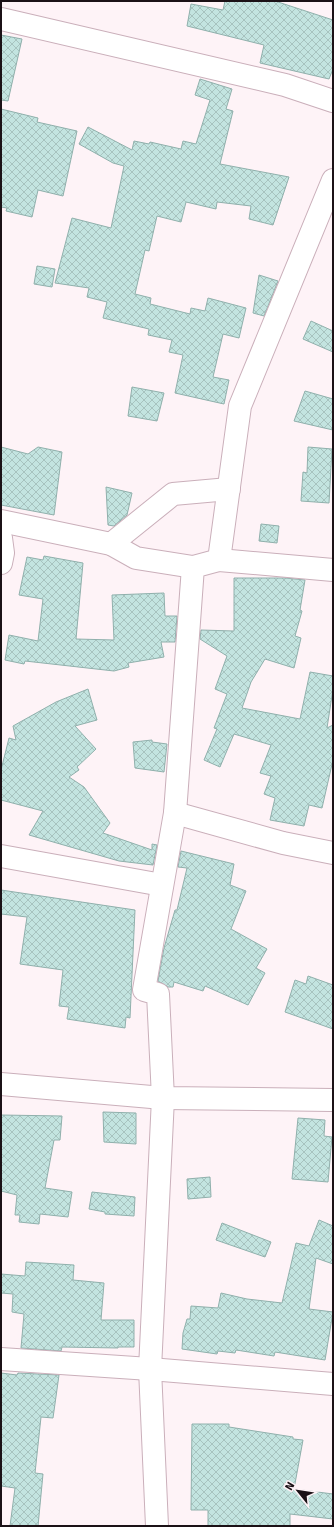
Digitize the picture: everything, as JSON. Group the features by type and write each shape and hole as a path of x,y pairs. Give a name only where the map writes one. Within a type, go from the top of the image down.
{"street":[{"path":"1,19 285,84 333,101"},
{"path":"219,560 240,406 333,180"},
{"path":"111,544 173,494 228,489"},
{"path":"1,520 111,544 136,558 193,567 219,560 333,570"},
{"path":"157,1526 150,1369 163,1098 158,994 144,990 175,813 193,567"},
{"path":"175,813 283,843 333,853"},
{"path":"1,856 162,885"},
{"path":"1,1084 163,1098 333,1100"},
{"path":"1,1359 150,1369 333,1384"}],"building":[{"path":"225,1 275,1 333,20 333,69 329,79 260,63 264,45 187,26 191,4 223,10"},
{"path":"1,35 22,39 8,101 1,100"},
{"path":"200,79 232,89 226,109 233,111 220,164 289,177 273,225 249,219 251,206 217,202 216,209 186,202 181,222 157,216 149,251 145,250 135,294 151,298 150,304 190,314 191,308 205,311 208,298 246,308 239,338 223,334 213,377 229,380 224,404 175,393 183,355 169,352 172,340 148,335 149,329 103,318 107,302 87,297 89,288 55,283 72,218 111,228 124,166 113,163 79,144 88,127 132,150 134,141 149,144 150,142 181,149 183,141 196,144 210,100 195,95"},
{"path":"1,109 38,118 37,122 77,131 63,196 38,190 32,217 6,211 7,208 1,207"},
{"path":"37,266 55,269 52,287 34,284"},
{"path":"259,275 278,281 264,316 253,313"},
{"path":"311,321 333,331 333,352 303,339"},
{"path":"132,387 164,393 157,421 128,416"},
{"path":"305,391 333,399 333,430 294,421"},
{"path":"1,447 28,454 38,447 62,452 54,515 1,505"},
{"path":"308,447 332,449 329,503 301,501 303,472 307,473"},
{"path":"106,487 132,493 127,515 114,526 108,525"},
{"path":"261,524 279,526 277,543 259,541"},
{"path":"44,556 83,563 76,639 114,640 112,595 164,593 165,616 177,616 175,642 161,642 164,657 128,663 129,667 114,671 25,661 24,664 5,660 9,635 38,641 43,599 19,595 27,557 43,560"},
{"path":"234,578 285,578 305,580 300,610 302,611 295,636 301,638 294,668 265,659 251,682 242,708 300,719 310,672 333,676 333,689 327,728 333,725 333,760 322,808 309,805 304,826 270,820 275,798 264,794 271,776 260,773 271,745 234,734 220,767 204,760 217,729 214,728 227,694 215,689 227,656 200,639 201,630 234,631"},
{"path":"88,689 97,720 75,726 96,749 77,767 79,770 69,777 84,787 110,823 103,833 152,850 152,844 157,845 153,865 119,861 29,835 43,811 1,800 1,770 9,738 16,740 13,726 56,702"},
{"path":"152,740 152,742 167,744 164,772 135,768 133,742"},
{"path":"181,851 234,864 230,885 246,891 231,929 267,949 256,968 265,973 248,1005 205,986 203,991 174,982 173,987 168,987 158,981 164,948 175,910 177,910 187,868 178,867"},
{"path":"1,890 135,910 130,1018 126,1017 125,1028 67,1019 69,1007 59,1006 63,970 20,964 27,917 1,914"},
{"path":"308,976 333,985 333,1029 285,1012 295,980 306,984"},
{"path":"103,1112 136,1113 136,1144 104,1142"},
{"path":"1,1115 62,1116 60,1140 54,1140 45,1188 72,1192 68,1217 40,1214 39,1224 19,1222 20,1215 15,1215 17,1195 1,1191"},
{"path":"298,1118 325,1120 324,1136 332,1137 328,1182 292,1179"},
{"path":"210,1177 211,1197 188,1199 187,1179"},
{"path":"92,1192 135,1197 134,1216 105,1214 105,1212 89,1209"},
{"path":"319,1220 333,1226 333,1264 316,1258 309,1309 333,1312 325,1360 275,1352 274,1356 236,1350 235,1353 218,1351 217,1354 182,1349 183,1333 187,1319 190,1319 191,1306 218,1308 221,1293 247,1299 282,1303 296,1243 309,1246"},
{"path":"222,1223 271,1242 265,1257 216,1240"},
{"path":"26,1262 74,1265 73,1280 104,1283 101,1320 134,1320 134,1347 62,1347 61,1351 21,1348 24,1314 12,1312 13,1294 1,1293 1,1274 25,1276"},
{"path":"1,1373 17,1375 18,1373 59,1375 53,1418 41,1417 35,1473 43,1474 38,1526 10,1526 15,1488 1,1486"},
{"path":"192,1424 229,1424 229,1427 293,1437 293,1439 303,1440 294,1489 333,1494 333,1519 290,1514 290,1526 208,1526 208,1510 191,1510"}]}
